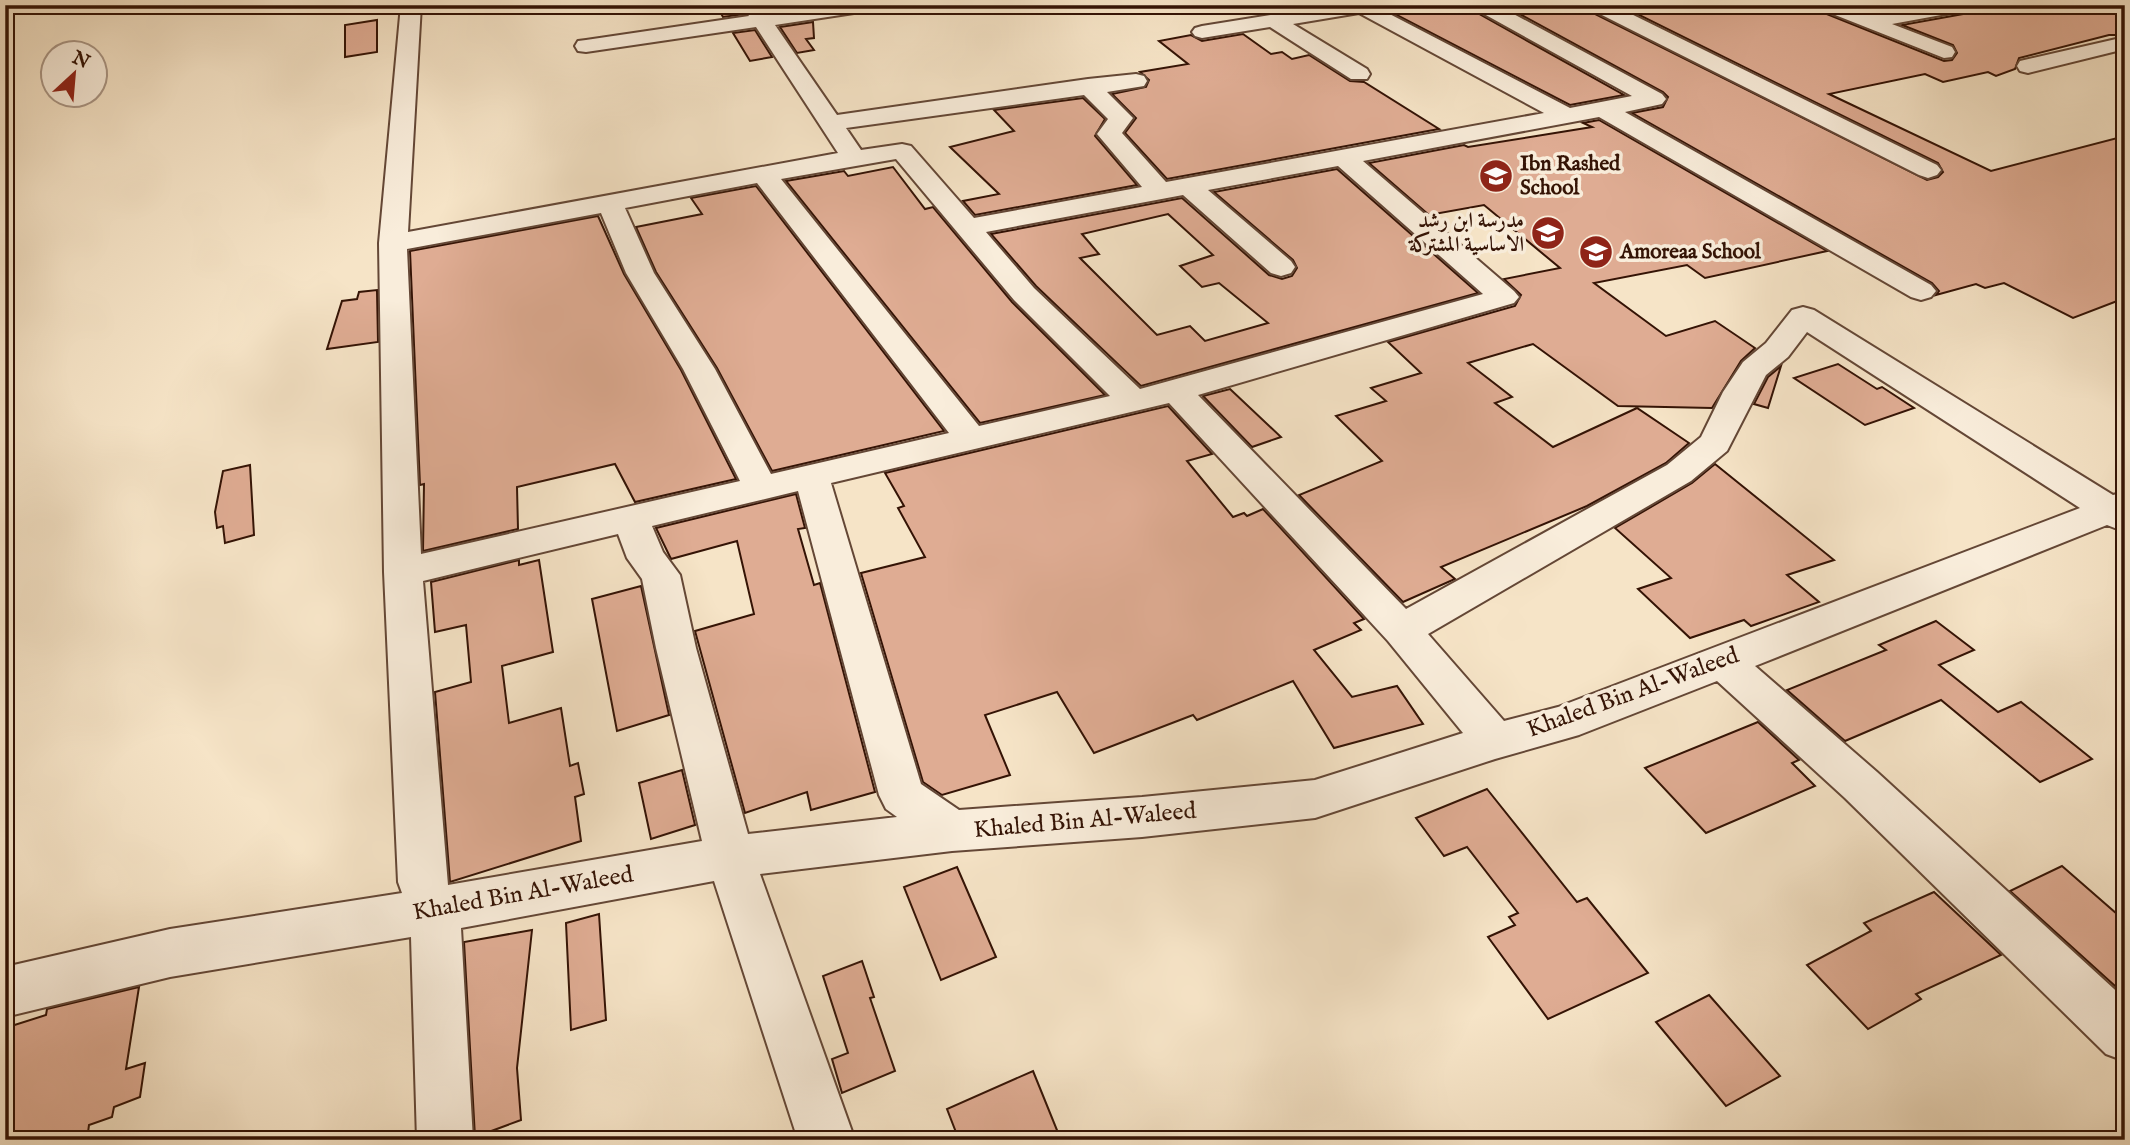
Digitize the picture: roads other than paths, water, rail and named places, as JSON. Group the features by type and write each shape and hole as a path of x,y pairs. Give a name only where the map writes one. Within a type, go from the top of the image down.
{"street":[{"path":"411,5 393,243 403,572 422,882 435,910 444,1140"},
{"path":"586,46 759,14 867,5"},
{"path":"968,227 1654,99 1482,5"},
{"path":"1597,5 1928,170"},
{"path":"1827,5 1944,52"},
{"path":"1867,22 1964,5"},
{"path":"1202,32 1368,6 1564,115"},
{"path":"759,14 854,158"},
{"path":"1274,21 1359,74"},
{"path":"2028,66 2125,43"},
{"path":"831,122 1136,81"},
{"path":"1088,86 1121,118 1109,134 1160,191"},
{"path":"1603,108 1922,291"},
{"path":"393,243 902,150 1024,294 1132,400"},
{"path":"403,572 1177,391 1504,297 1343,157"},
{"path":"764,175 970,438"},
{"path":"1188,186 1281,267"},
{"path":"610,203 640,273 699,369 761,488"},
{"path":"1402,630 1679,473 1715,443 1754,369 1777,350 1803,316 2120,511"},
{"path":"1177,391 1402,630 1495,741"},
{"path":"811,475 902,795 952,831"},
{"name":"Khaled Bin Al-Waleed","path":"5,992 170,953 435,910 730,857 952,831 1143,817 1315,799 1495,741 1564,723 2120,511"},
{"path":"631,519 646,558 661,575 676,648 730,857 827,1140"},
{"path":"1722,661 1861,785 2125,1035"}],"place":[{"name":"Ibn Rashed School","path":"1496,176"},
{"name":"مدرسة ابن رشد الاساسية المشتركة","path":"1548,233"},
{"name":"Amoreaa School","path":"1596,252"}]}
